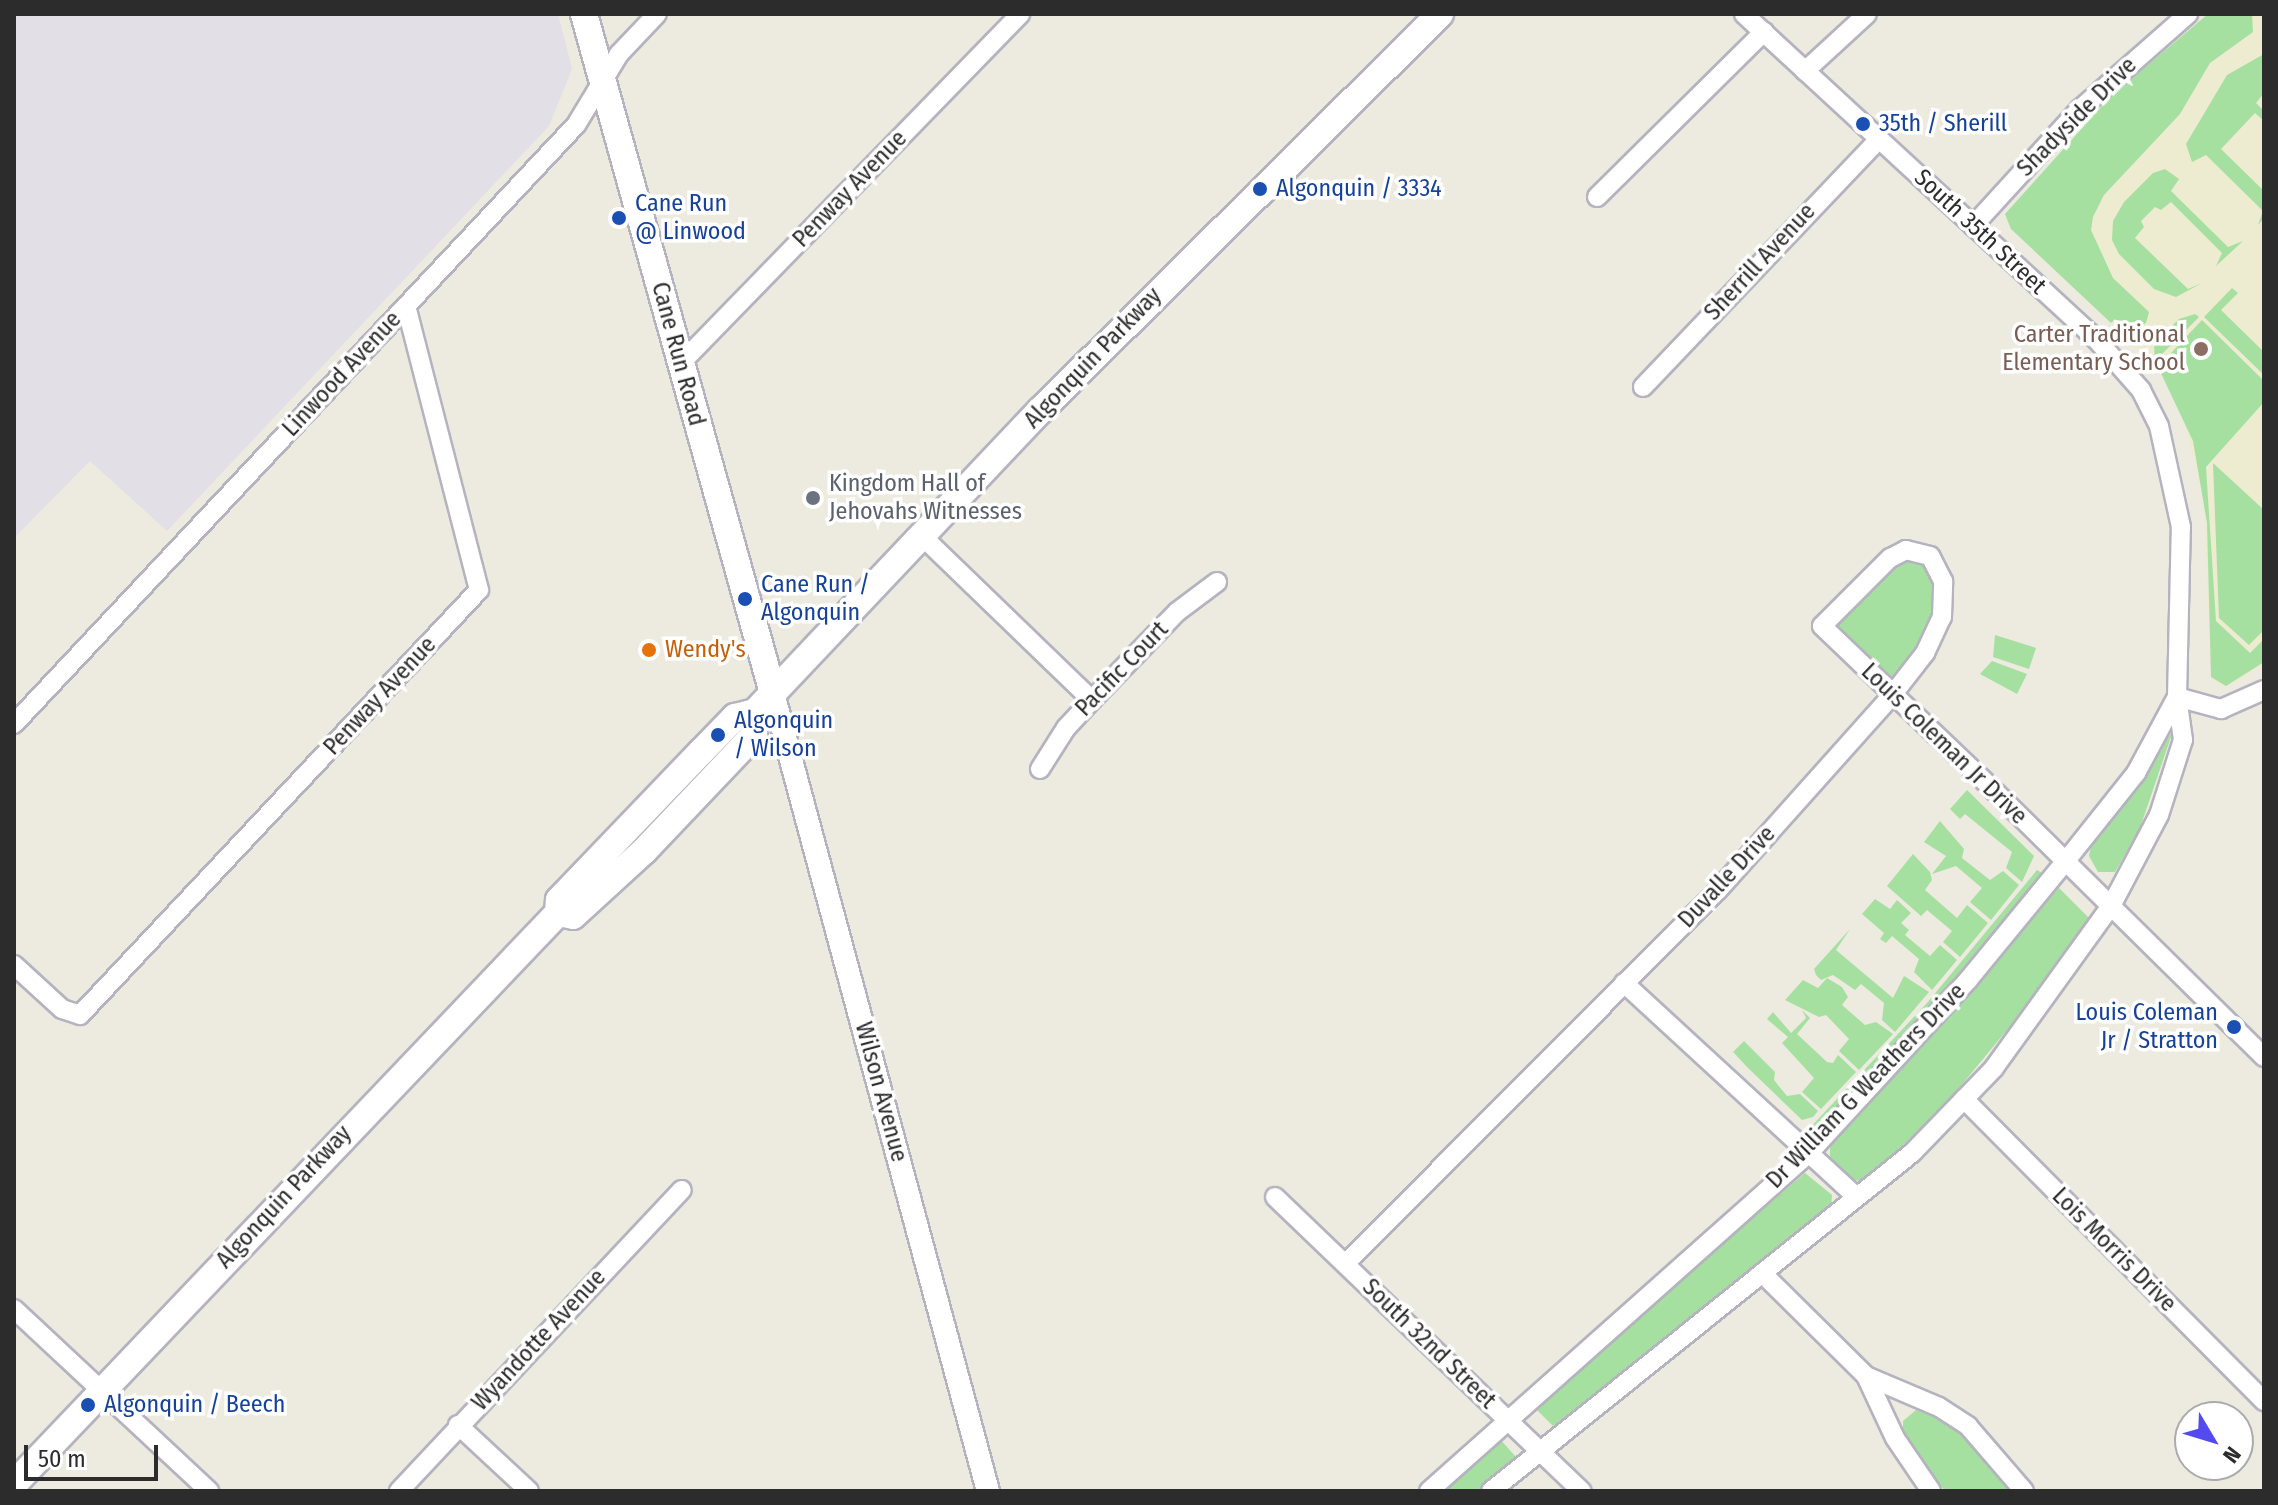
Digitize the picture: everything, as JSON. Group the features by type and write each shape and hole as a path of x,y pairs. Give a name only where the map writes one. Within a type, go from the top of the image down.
{"main road":[{"name":"Cane Run Road","path":"584,14 680,364 764,702"},
{"name":"Algonquin Parkway","path":"14,1484 558,913 559,900 735,717 764,702 1260,189 1440,14"}],"street":[{"name":"Linwood Avenue","path":"14,724 576,125 619,54 657,14"},
{"name":"Penway Avenue","path":"680,364 1020,14"},
{"name":"South 35th Street","path":"1744,14 2121,363 2141,390 2161,433"},
{"path":"1805,71 1867,14"},
{"name":"Shadyside Drive","path":"1973,226 2080,109 2188,14"},
{"path":"1597,197 1764,32"},
{"name":"Sherrill Avenue","path":"1643,387 1879,139"},
{"name":"Penway Avenue","path":"14,965 62,1009 80,1015 479,590 406,306"},
{"name":"Dr William G Weathers Drive","path":"1491,1491 1912,1153 1964,1099 2043,1005 2111,906 2172,784 2183,740 2177,697 2181,527 2161,433"},
{"path":"923,537 1092,700"},
{"name":"Duvalle Drive","path":"1345,1264 1718,890 1893,694 1925,653 1942,617 1938,563 1919,550 1890,558 1822,626"},
{"name":"Pacific Court","path":"1040,769 1066,728 1092,700 1177,612 1217,582"},
{"name":"Louis Coleman Jr Drive","path":"1822,626 2111,906"},
{"path":"2177,697 2221,709 2264,690"},
{"name":"Dr William G Weathers Drive","path":"1429,1491 1809,1153 1968,980 2065,862 2136,773 2177,697"},
{"name":"Wilson Avenue","path":"764,702 988,1491"},
{"path":"2111,906 2264,1057"},
{"path":"1624,983 1856,1196"},
{"name":"Lois Morris Drive","path":"1964,1099 2264,1401"},
{"name":"Wyandotte Avenue","path":"399,1491 682,1190"},
{"name":"South 32nd Street","path":"1275,1197 1582,1491"},
{"path":"1762,1273 1866,1376 1895,1438 1931,1491"},
{"path":"14,1309 209,1491"},
{"path":"1866,1376 1939,1407 1968,1426 2011,1470 2024,1491"},
{"path":"458,1425 529,1491"}],"shaded area":[{"path":"14,14 558,14 572,69 549,126 167,531 90,461 14,538"},
{"name":"Carter Traditional Elementary School","path":"2208,14 2264,14 2264,662 2235,683 2220,686 2211,677 2204,498 2181,408 2157,367 2004,219 2110,97"}],"green space":[{"path":"2208,14 2252,14 2253,32 2210,63 2180,114 2104,195 2093,217 2091,230 2113,278 2149,312 2146,323 2130,332 2115,319 2111,323 2011,229 2005,214 2110,97"},
{"path":"2264,54 2264,93 2256,103 2264,111 2264,121 2255,113 2221,149 2264,191 2264,218 2258,225 2263,211 2206,155 2192,162 2186,144 2227,75"},
{"path":"2165,169 2179,179 2171,191 2228,247 2243,241 2216,266 2222,253 2171,202 2161,210 2155,207 2141,221 2144,227 2135,238 2188,289 2202,283 2176,297 2154,289 2119,254 2112,240 2113,221 2124,202 2153,173"},
{"path":"2232,288 2238,293 2221,310 2264,352 2264,375 2204,317"},
{"path":"2195,314 2199,317 2155,361 2154,344 2179,319"},
{"path":"2202,320 2264,381 2264,402 2206,467 2216,621 2250,653 2264,639 2264,662 2226,686 2211,677 2207,523 2193,441 2158,367"},
{"path":"2213,463 2264,510 2264,630 2249,645 2219,618"},
{"path":"1911,557 1928,565 1935,582 1934,612 1921,646 1891,680 1837,626 1898,562"},
{"path":"1995,635 2036,648 2029,669 1993,657"},
{"path":"1992,661 2027,674 2017,694 1980,674"},
{"path":"2173,731 2140,828 2115,872 2098,872 2089,856 2091,846"},
{"path":"1967,790 2034,856 2022,882 2006,868 2012,852 1965,814 1960,819 1950,809"},
{"path":"1940,821 1964,849 1962,858 1990,880 2003,871 2019,885 1991,920 1970,902 1982,888 1956,866 1932,874 1946,856 1924,842"},
{"path":"1913,854 1930,872 1932,880 1925,890 1957,918 1967,905 1988,923 1960,957 1943,942 1952,931 1927,910 1921,916 1887,886"},
{"path":"2037,870 2044,874 1933,1008 1819,1128 1806,1132 1927,1003"},
{"path":"2059,888 2089,918 2050,978 1945,1105 1872,1175 1859,1181 1850,1178 1830,1158 1830,1143"},
{"path":"1875,899 1890,909 1897,900 1911,913 1901,923 1909,930 1905,935 1930,956 1940,945 1957,960 1932,990 1914,972 1919,959 1892,936 1886,943 1880,939 1884,933 1862,914"},
{"path":"1850,929 1836,950 1893,998 1904,976 1929,992 1895,1032 1882,1020 1884,1003 1861,984 1855,990 1833,975 1821,980 1816,975 1814,969"},
{"path":"1827,978 1842,987 1848,997 1842,1005 1865,1025 1876,1022 1893,1034 1859,1070 1839,1051 1849,1039 1826,1015 1819,1017 1785,1000 1803,980 1818,988"},
{"path":"1802,1010 1810,1018 1797,1034 1827,1062 1833,1063 1838,1055 1856,1072 1821,1109 1802,1092 1814,1078 1782,1043 1788,1037 1767,1019 1773,1012 1791,1033 1806,1018"},
{"path":"1744,1041 1775,1072 1774,1080 1787,1096 1800,1094 1818,1111 1813,1117 1802,1120 1733,1052"},
{"path":"1805,1173 1832,1195 1831,1208 1820,1218 1553,1426 1533,1406"},
{"path":"1916,1410 1933,1413 1962,1432 2015,1491 1945,1491 1903,1436 1903,1421"},
{"path":"1499,1438 1516,1457 1477,1491 1442,1491"}],"place":[{"name":"35th / Sherill","path":"1863,124"},
{"name":"Algonquin / 3334","path":"1260,189"},
{"name":"Cane Run @ Linwood","path":"619,218"},
{"name":"Carter Traditional Elementary School","path":"2201,349"},
{"name":"Kingdom Hall of Jehovahs Witnesses","path":"813,498"},
{"name":"Cane Run / Algonquin","path":"745,599"},
{"name":"Wendy's","path":"649,650"},
{"name":"Algonquin / Wilson","path":"718,735"},
{"name":"Louis Coleman Jr / Stratton","path":"2234,1027"},
{"name":"Algonquin / Beech","path":"88,1405"}]}
